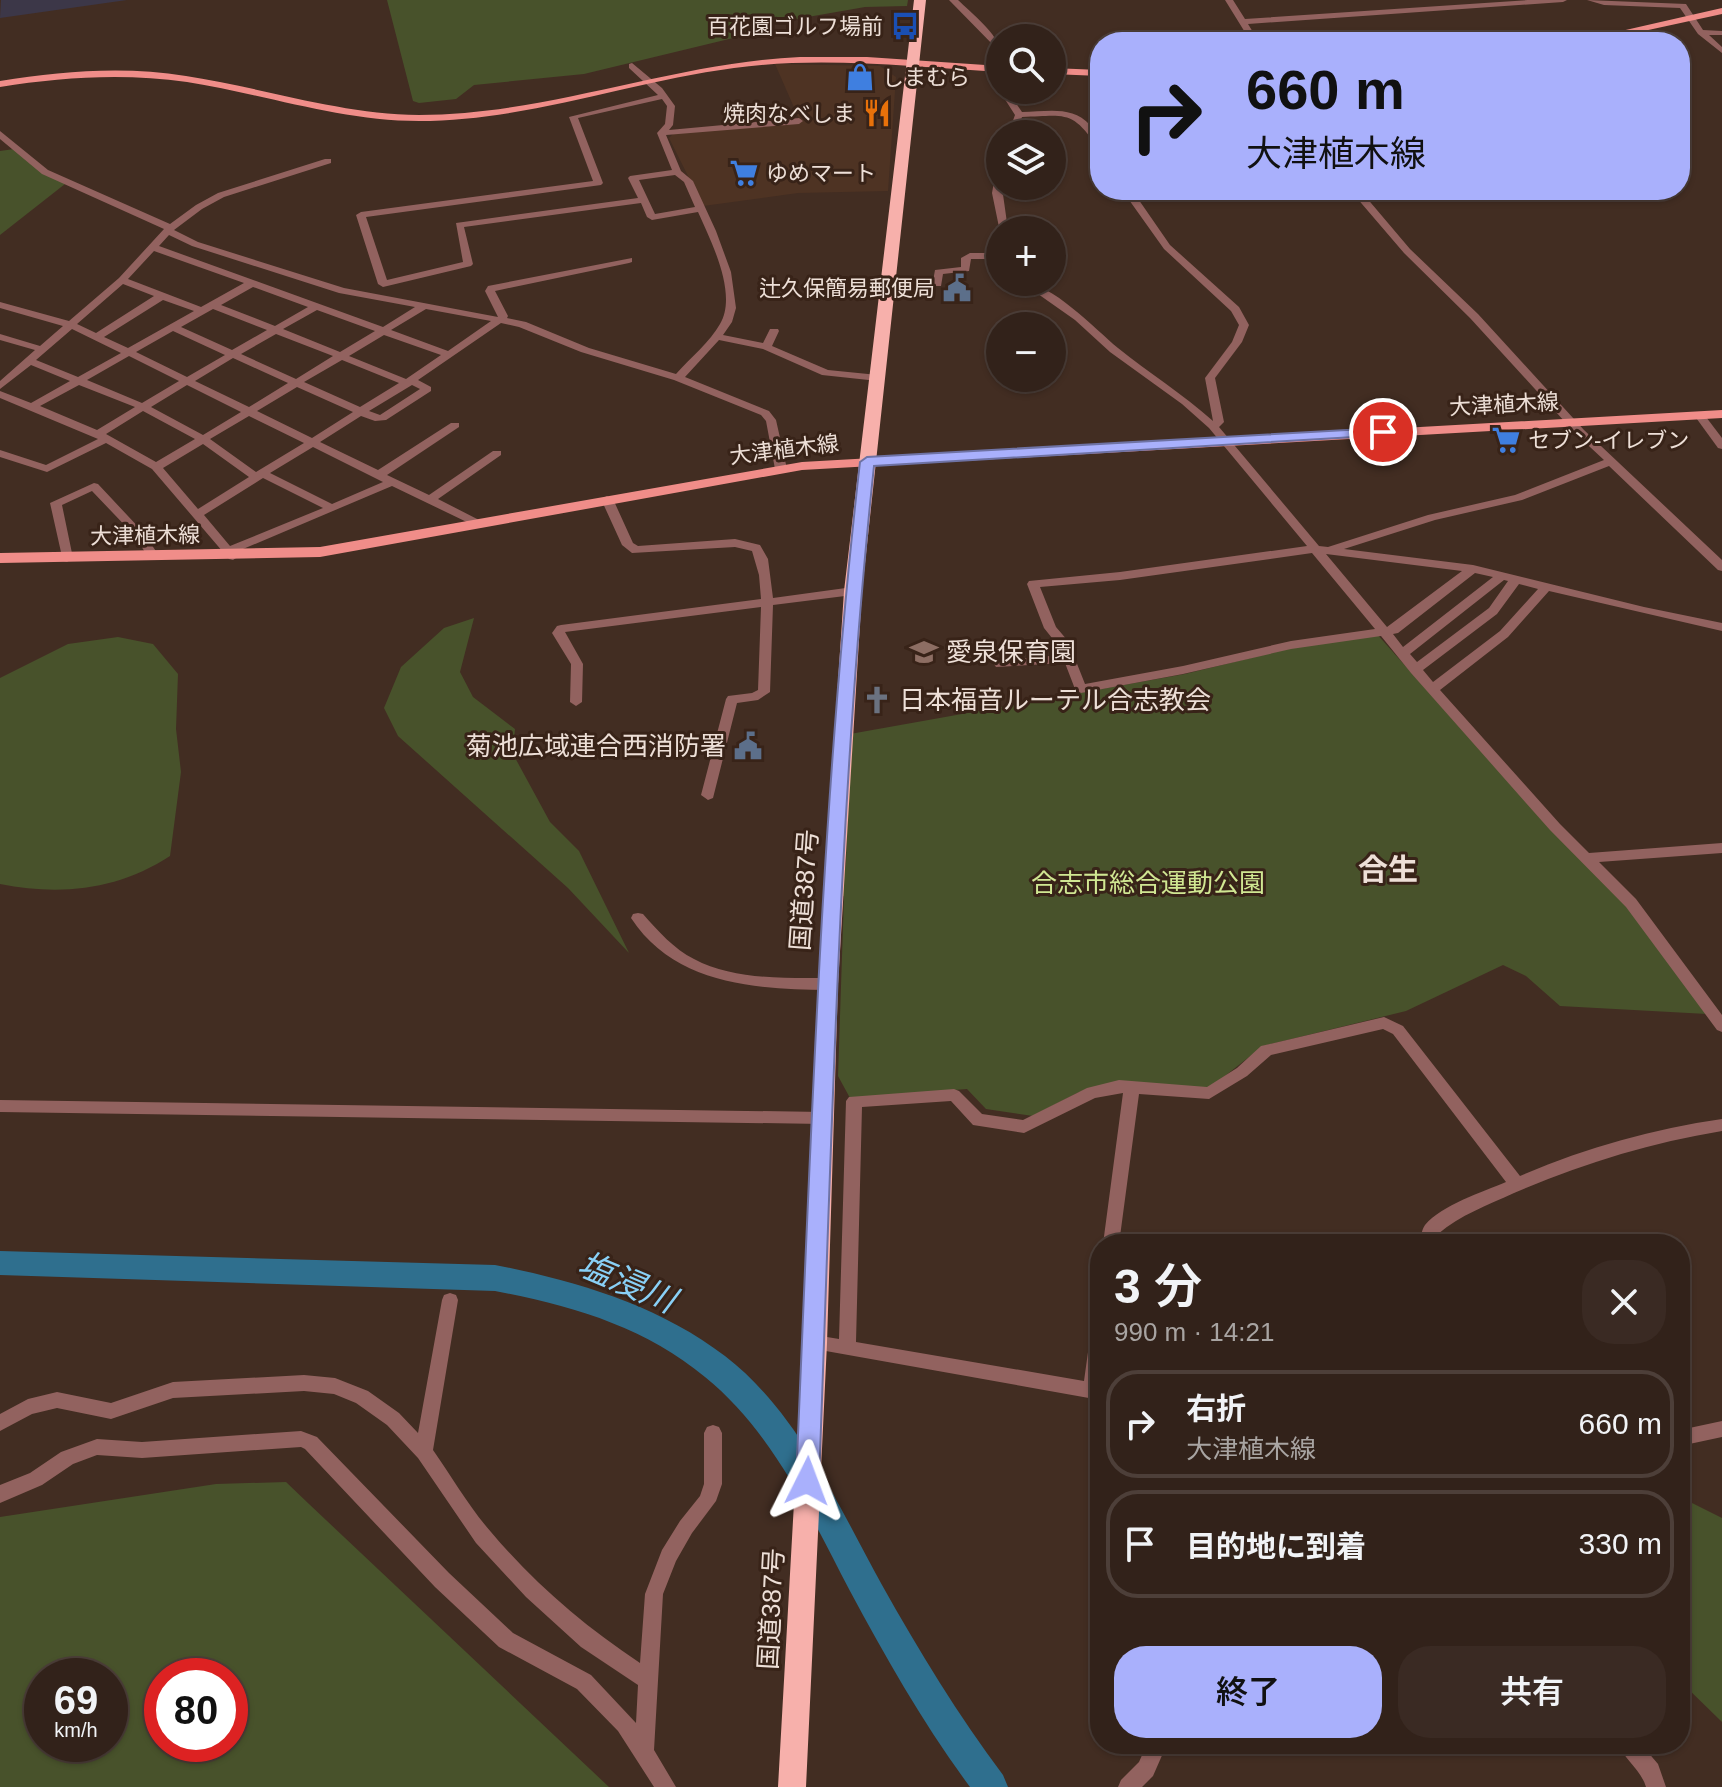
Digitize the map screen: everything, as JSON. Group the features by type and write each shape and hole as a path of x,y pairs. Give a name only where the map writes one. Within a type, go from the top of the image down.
{"highway":[{"name":"国道387号","path":"792,1787 815,1343 828,984 853,591 910,64 920,0"}],"main road":[{"path":"1624,32 1722,11"},
{"path":"0,84 64,75 154,75 189,79 346,113 420,118 509,111 721,67 774,61 986,68"},
{"path":"1066,72 1090,73"},
{"name":"大津植木線","path":"0,558 320,552 781,469 1722,414"}],"street":[{"path":"953,0 986,33"},
{"path":"1229,0 1248,32"},
{"path":"1241,22 1563,0"},
{"path":"1591,0 1604,3 1683,3 1689,18 1722,51"},
{"path":"1701,32 1722,33"},
{"path":"632,66 665,96 672,113 669,125 661,133"},
{"path":"643,200 459,225 468,264 383,284 361,215 598,183 573,117 665,96"},
{"path":"1012,104 1019,115"},
{"path":"1019,115 1073,113 1090,130"},
{"path":"1017,120 1019,115"},
{"path":"661,133 799,121"},
{"path":"661,133 677,172 688,181 725,261 728,281 730,315 678,378"},
{"path":"0,134 45,172 166,225 195,244 342,291 501,319 585,350 678,378 769,416 781,469"},
{"path":"0,148 11,144"},
{"path":"0,386 6,374 28,360 122,280 169,229 209,200 328,161"},
{"path":"677,172 633,178 652,217 700,209"},
{"path":"1134,200 1167,247 1235,309 1244,325 1237,342 1210,378 1219,422 1213,426"},
{"path":"1364,200 1407,251 1474,316 1571,422 1722,567"},
{"path":"153,247 450,355"},
{"path":"888,283 938,284 938,272 966,269 966,258 986,256"},
{"path":"501,319 491,288 629,260"},
{"path":"122,280 202,311"},
{"path":"31,407 252,283"},
{"path":"97,337 162,296"},
{"path":"1047,296 1079,318 1114,350 1186,402 1213,426 1415,670 1555,827 1631,903 1722,1026"},
{"path":"0,305 69,324 432,498 477,523"},
{"path":"172,327 382,418 427,389 213,305"},
{"path":"156,467 425,306"},
{"path":"0,453 47,469 143,407 315,307"},
{"path":"198,514 450,355 501,319"},
{"path":"766,347 774,331"},
{"path":"715,336 766,347 826,373 878,378"},
{"path":"0,337 41,349"},
{"path":"28,360 143,407 203,439 260,476 332,508"},
{"path":"0,394 102,436 156,467 232,553 394,481"},
{"path":"1699,415 1722,446"},
{"path":"380,474 455,425"},
{"path":"432,498 497,453"},
{"path":"1329,551 1432,517 1518,498 1612,461"},
{"path":"67,558 56,503 94,486 138,533 154,557"},
{"path":"607,499 628,545 636,550 735,543 756,548 762,556 767,601 764,692 754,697 732,699 708,795"},
{"path":"1473,569 1394,630 1291,645 1081,689 1062,641 1050,628 1033,584 1120,576 1312,549 1473,569 1722,627"},
{"path":"1402,654 1502,576"},
{"path":"1415,670 1493,611 1516,579"},
{"path":"1432,689 1504,634 1546,587"},
{"path":"576,702 577,664 558,633 561,629 853,591"},
{"path":"1000,662 1067,656"},
{"path":"1587,858 1722,848"},
{"path":"638,918 688,963 707,972 771,981 828,984"},
{"path":"847,1348 854,1101 954,1095 978,1120 1024,1127 1092,1092 1132,1086 1209,1093 1242,1072 1266,1050 1384,1023 1398,1030 1517,1184"},
{"path":"1112,1234 1132,1086"},
{"path":"0,1106 823,1118"},
{"path":"1430,1234 1448,1215 1618,1144 1722,1125"},
{"path":"424,1452 450,1300"},
{"path":"815,1343 1090,1390"},
{"path":"0,1423 28,1407 57,1400 111,1411 173,1390 304,1383 335,1386 362,1397 393,1419 424,1452 483,1537 533,1590 588,1640 648,1680"},
{"path":"1690,1436 1722,1429"},
{"path":"644,1749 654,1594 669,1556 686,1527 707,1501 713,1484 713,1433"},
{"path":"0,1494 36,1479 67,1458 97,1447 142,1450 301,1439 311,1443 442,1580 506,1640 584,1682 625,1724 666,1787"},
{"path":"1128,1787 1146,1769 1153,1754"},
{"path":"1637,1754 1651,1771 1656,1787"}],"shaded area":[{"path":"1,0 127,0 0,18"},
{"path":"775,64 880,66 896,77 888,191 798,193 703,206 669,138 673,134 800,121"}],"green space":[{"path":"387,0 908,0 907,6 865,7 757,26 758,32 584,74 474,85 456,99 419,103 413,101"},
{"path":"14,149 65,184 0,235 0,151"},
{"path":"474,618 460,672 473,697 515,729 513,754 550,822 579,851 629,953 568,888 398,736 384,708 401,667 444,628"},
{"name":"合志市総合運動公園","path":"1376,633 1550,828 1626,906 1707,1014 1560,1006 1526,976 1503,965 1406,1011 1263,1046 1207,1090 1120,1081 1077,1093 1033,1116 986,1109 967,1089 850,1098 838,1076 844,896 841,897 846,862 850,734 1185,674 1292,648"},
{"path":"118,637 153,644 178,674 176,729 181,772 170,856 130,876 88,887 45,889 0,884 0,678 68,644"},
{"path":"286,1482 609,1787 0,1787 0,1517 216,1484"},
{"path":"1690,1502 1722,1518 1722,1722 1690,1691"}],"waterway":[{"name":"塩浸川","path":"0,1263 495,1278 573,1295 648,1324 716,1367 745,1393 771,1424 804,1476 918,1679 991,1787"}],"place":[{"name":"百花園ゴルフ場前","path":"905,26"},
{"name":"しまむら","path":"860,77"},
{"name":"焼肉なべしま","path":"877,113"},
{"name":"ゆめマート","path":"744,173"},
{"name":"辻久保簡易郵便局","path":"957,288"},
{"name":"セブン-イレブン","path":"1506,440"},
{"name":"愛泉保育園","path":"924,652"},
{"name":"日本福音ルーテル合志教会","path":"877,700"},
{"name":"菊池広域連合西消防署","path":"748,746"}],"district":[{"name":"合生","path":"1388,870"}],"route":[{"path":"807,1481 828,984 853,591 867,462 1383,432"}]}
